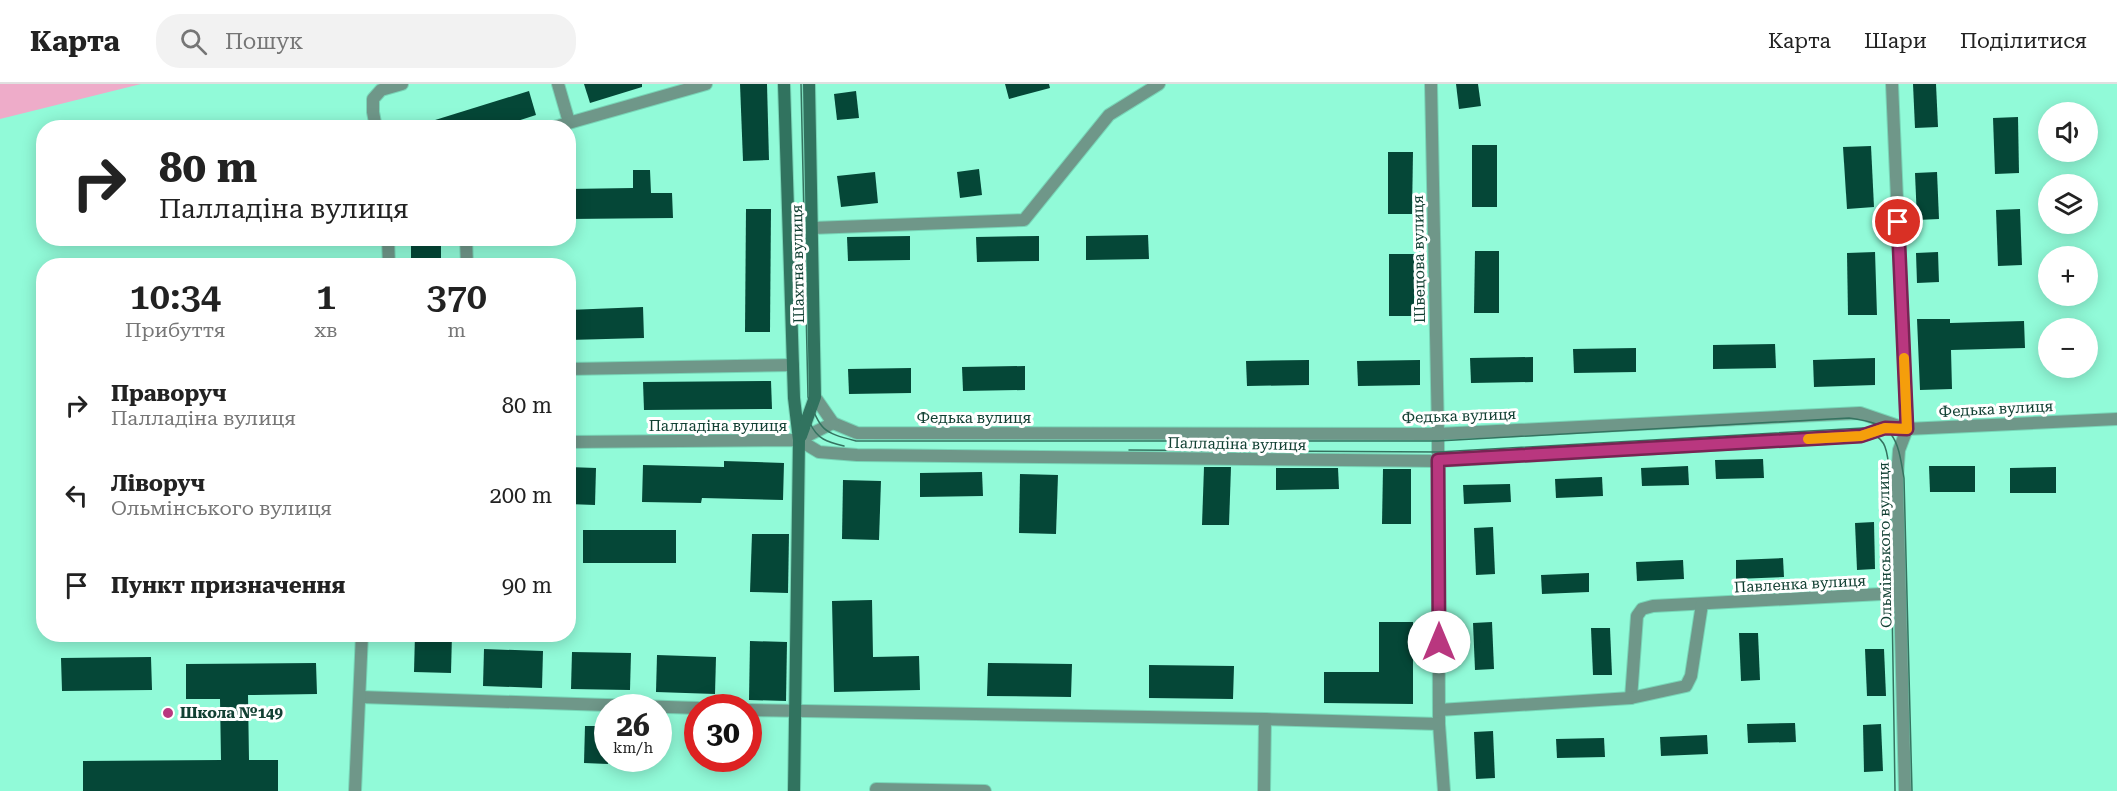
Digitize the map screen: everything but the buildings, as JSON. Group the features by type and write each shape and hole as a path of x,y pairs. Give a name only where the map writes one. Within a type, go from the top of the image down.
{"main road":[{"name":"Шахтна вулиця","path":"784,84 794,398 799,440 794,791"},
{"name":"Шахтна вулиця","path":"799,440 815,397 809,84"}],"street":[{"path":"374,120 373,99 381,90 402,84"},
{"path":"558,84 568,120"},
{"path":"576,120 706,84"},
{"path":"812,228 1024,220 1109,115 1159,84"},
{"name":"Швецова вулиця","path":"1431,84 1438,434"},
{"name":"Ольмінського вулиця","path":"1892,84 1907,429 1899,450 1897,478 1905,791"},
{"path":"576,369 793,365"},
{"path":"799,440 833,423 815,397"},
{"name":"Федька вулиця","path":"833,423 857,433 1438,434 1860,413 1907,429 2117,420"},
{"name":"Палладіна вулиця","path":"576,442 799,440 819,452 856,455 1438,460 1861,436 1885,428 1907,429"},
{"path":"1438,434 1439,724 1444,791"},
{"name":"Павленка вулиця","path":"1632,698 1637,616 1642,609 1653,606 1900,593"},
{"path":"1439,710 1632,698 1686,686 1691,676 1702,604"},
{"path":"355,791 362,642"},
{"path":"360,697 684,708"},
{"path":"762,710 1439,724"},
{"path":"1264,791 1265,719"},
{"path":"876,789 986,791"}],"shaded area":[{"path":"0,84 141,84 0,119"}],"tram line":[{"path":"801,84 808,397 816,417 824,428 845,438 856,441 1438,441 1849,418 1876,424 1885,429 1896,442 1904,478 1912,791"},
{"path":"810,423 823,439 844,446"},
{"path":"1129,450 1438,452 1863,428 1878,437 1885,447 1890,476 1895,791"}],"slow traffic":[{"path":"1808,439 1861,436 1885,428 1907,429 1904,358"}],"place":[{"name":"Школа №149","path":"168,713"}],"route":[{"path":"1439,642 1438,460 1861,436 1885,428 1907,429 1898,222"}]}
